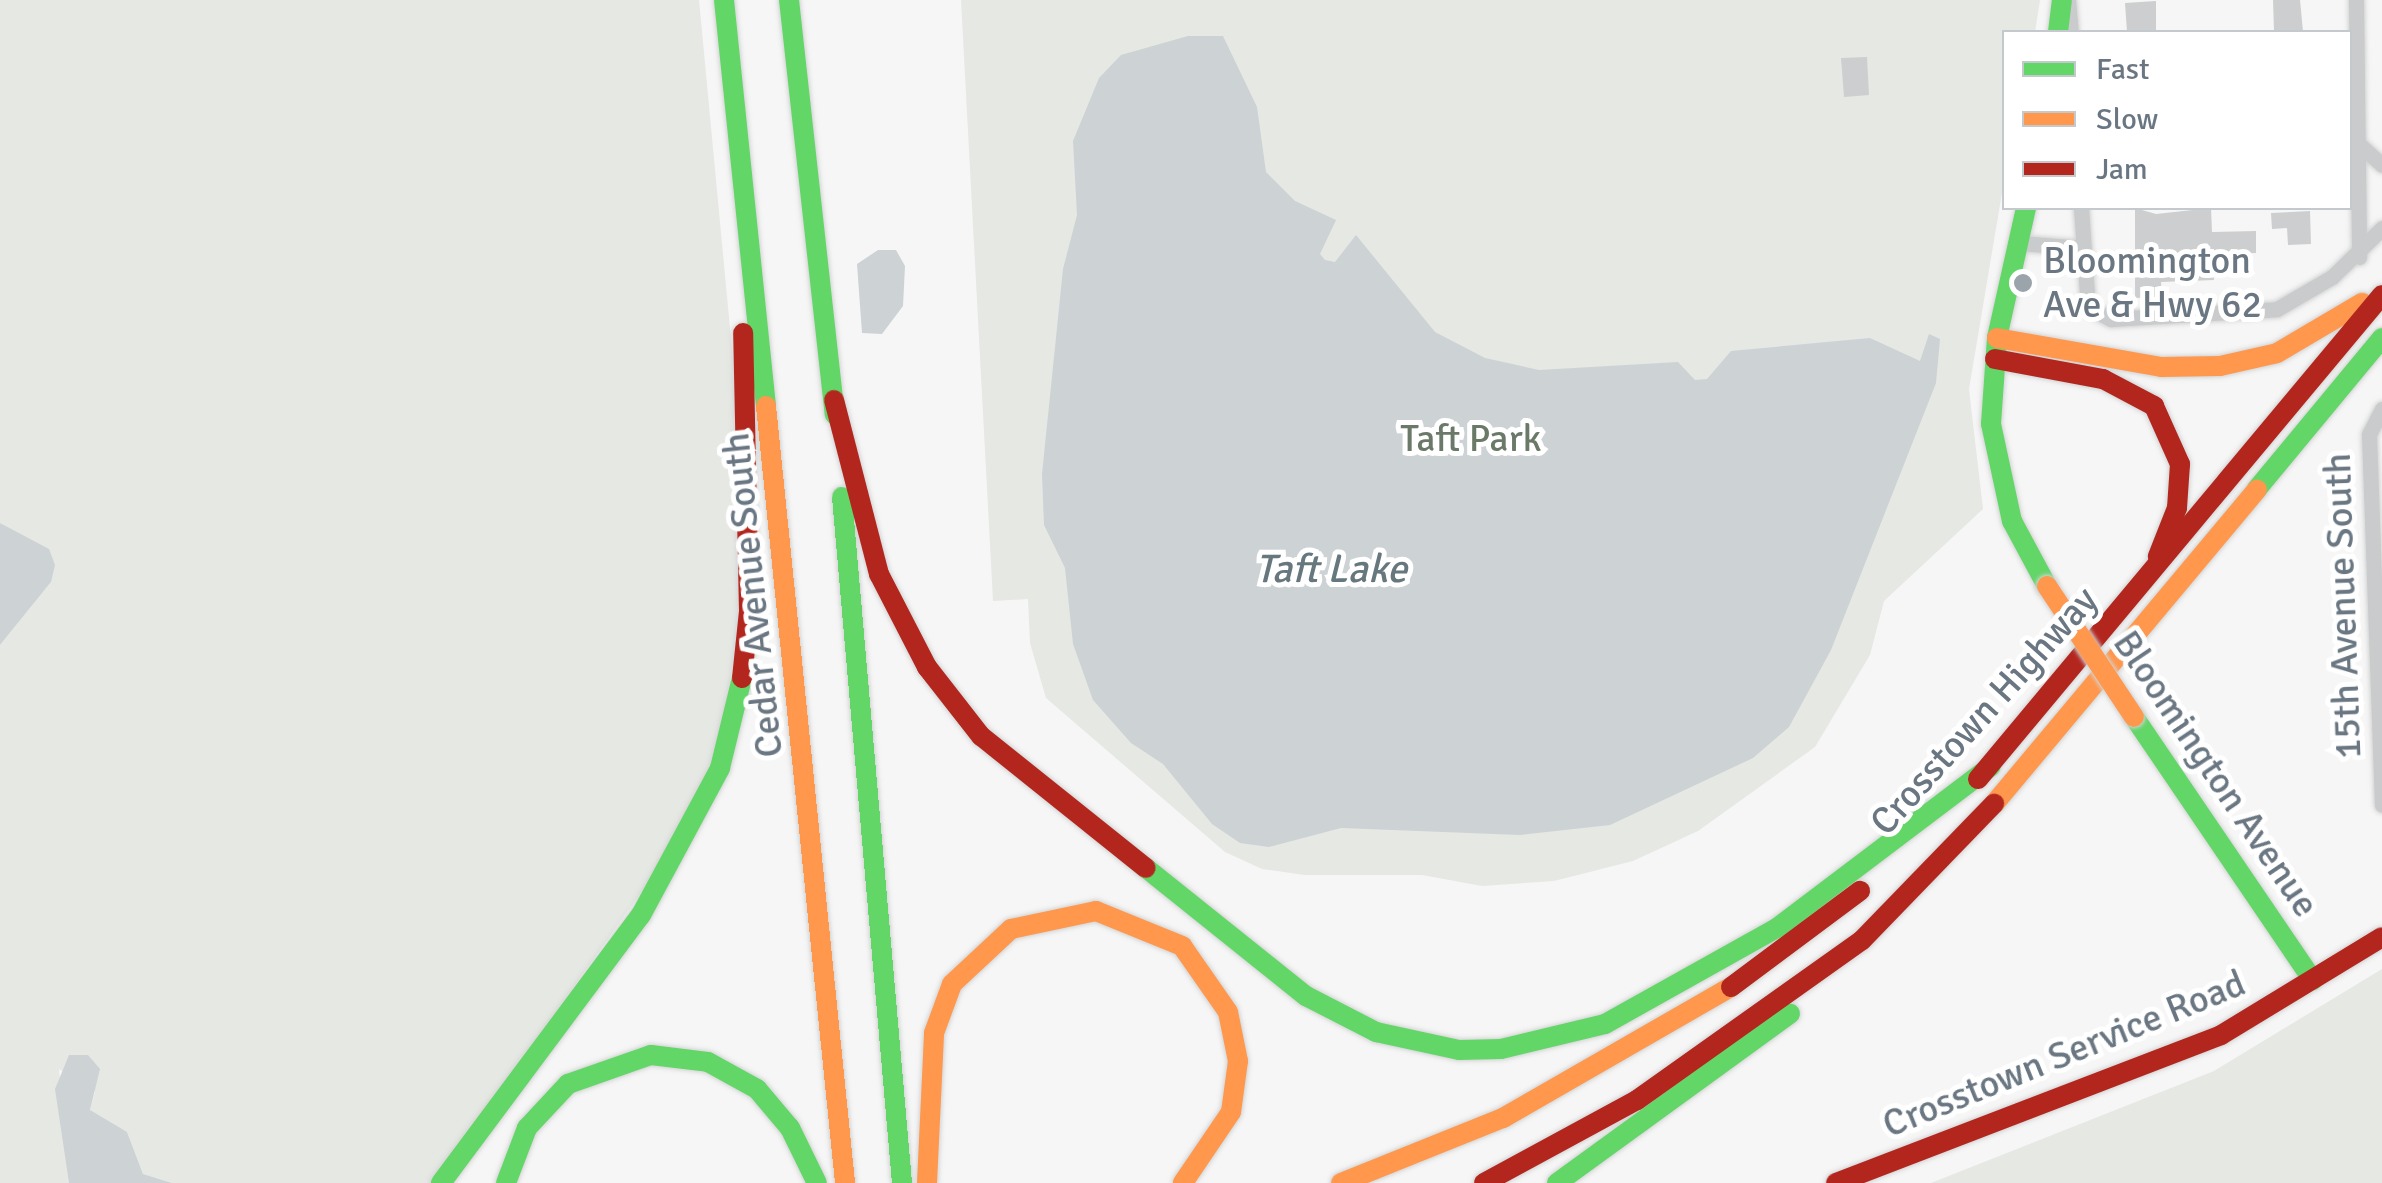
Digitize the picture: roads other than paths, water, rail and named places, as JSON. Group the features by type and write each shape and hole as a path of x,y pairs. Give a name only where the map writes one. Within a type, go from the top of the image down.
{"main road":[{"name":"Cedar Avenue South","path":"721,0 845,1183"},
{"path":"790,0 834,400 902,1183"},
{"path":"2058,30 2065,0"},
{"path":"441,1183 658,888 704,806 732,728 750,572 741,166"},
{"name":"Bloomington Avenue","path":"2026,210 1996,349 1991,424 2002,490 2047,586 2314,980"},
{"path":"1996,349 2161,367 2220,366 2306,340 2382,286"},
{"name":"Crosstown Highway","path":"1341,1183 1503,1118 1719,996 1875,880 1991,766 2382,296"},
{"name":"Crosstown Highway","path":"1484,1183 1637,1100 1862,940 2014,783 2382,338"},
{"path":"1996,349 2124,385 2166,424 2181,486 2147,582"},
{"path":"834,400 879,574 927,667 981,736 1306,996 1376,1032 1459,1050 1502,1049 1605,1024 1777,928 1991,766"},
{"path":"927,1183 934,1032 952,984 1011,929 1096,912 1124,916 1182,946 1228,1012 1238,1061 1232,1112 1183,1183"},
{"name":"Crosstown Service Road","path":"1836,1183 2220,1035 2382,937"},
{"path":"1557,1183 1745,1054 1862,940"},
{"path":"506,1183 527,1128 568,1084 651,1055 708,1062 757,1089 790,1128 818,1183"}],"street":[{"path":"2065,0 2072,30"},
{"path":"2356,0 2362,146 2359,257"},
{"path":"2362,146 2382,166"},
{"path":"2081,210 2088,307 2110,319 2276,309 2359,257 2382,228"},
{"path":"2020,243 2083,248"},
{"name":"15th Avenue South","path":"2382,409 2369,434 2382,805"}],"water":[{"name":"Taft Lake","path":"1188,36 1223,36 1257,107 1266,172 1295,201 1336,220 1320,254 1325,260 1335,262 1356,235 1435,332 1485,358 1539,370 1678,362 1695,380 1707,379 1731,351 1870,338 1920,361 1929,334 1940,339 1936,383 1831,650 1789,727 1753,758 1610,825 1520,835 1341,828 1269,847 1240,843 1212,824 1163,764 1131,743 1093,700 1073,644 1065,568 1044,525 1042,474 1063,269 1077,215 1073,141 1099,78 1121,55"},
{"path":"878,250 896,250 905,266 903,306 882,334 862,333 857,264"},
{"path":"0,523 49,549 55,565 51,582 0,645"},
{"path":"69,1055 88,1055 100,1069 90,1110 127,1132 143,1174 172,1183 69,1183 55,1089"}],"place":[{"name":"Bloomington Ave & Hwy 62","path":"2023,283"}],"park label":[{"name":"Taft Park","path":"1471,439"}]}
